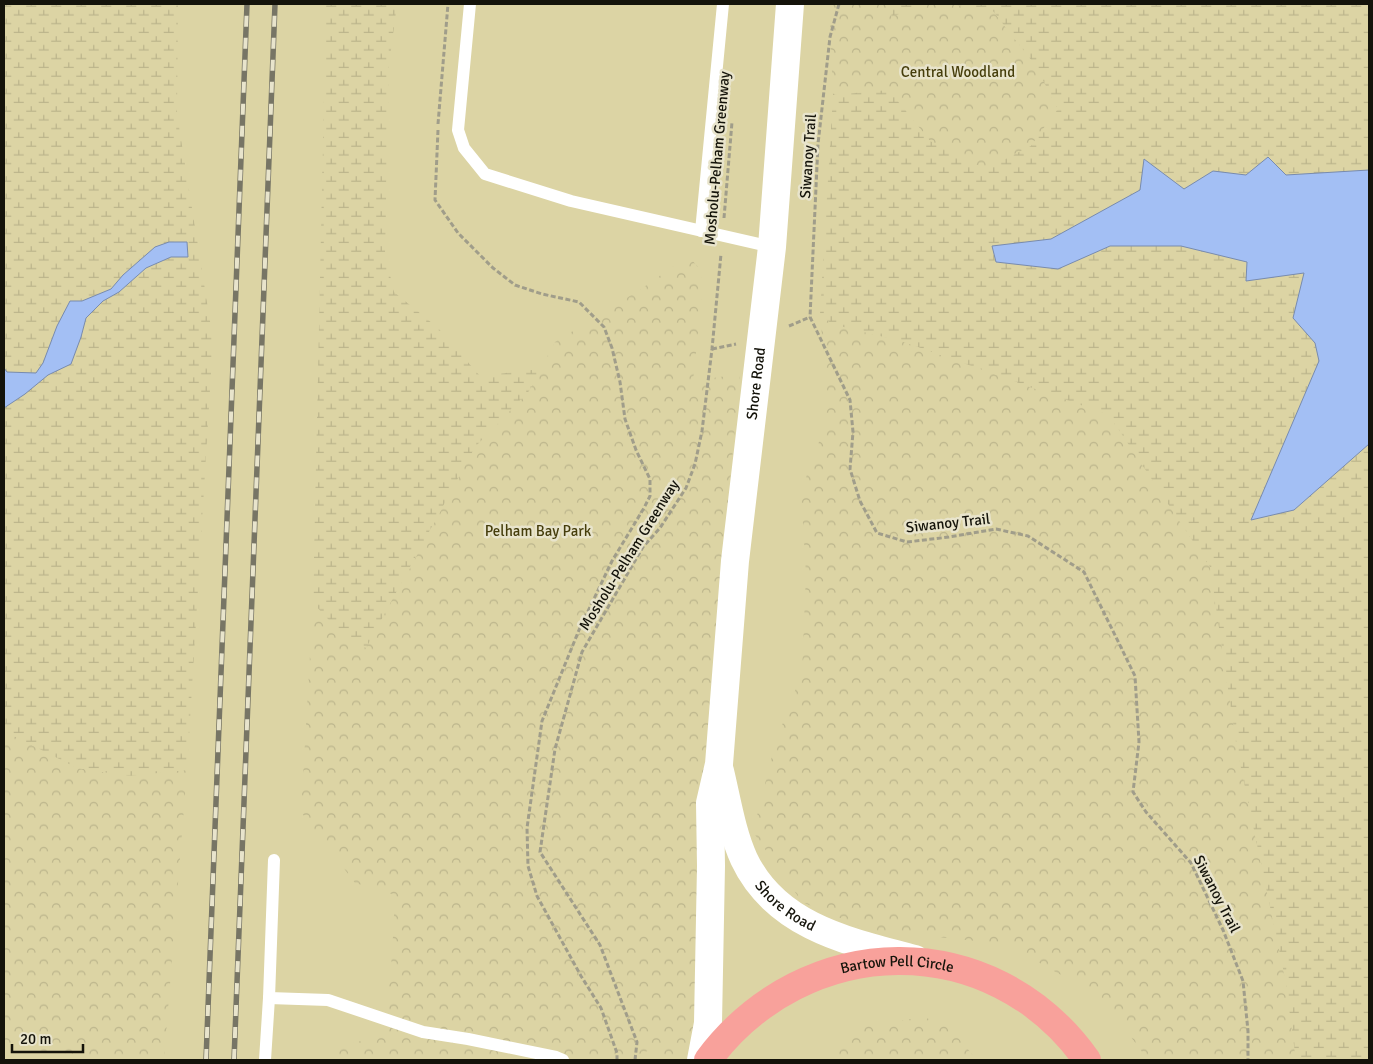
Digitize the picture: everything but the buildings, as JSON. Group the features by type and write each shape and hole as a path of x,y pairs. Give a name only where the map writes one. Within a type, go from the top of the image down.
{"main road":[{"name":"Shore Road","path":"701,1060 708,1024 711,866 710,804 719,764 735,561 772,247 790,4"},
{"name":"Shore Road","path":"719,764 737,843 744,860 762,888 805,923 832,936 934,964"},
{"name":"Bartow Pell Circle","path":"708,1060 736,1027 752,1013 789,988 835,970 891,961 934,964 956,968 999,984 1021,996 1045,1014 1064,1031 1087,1060"}],"lane":[{"path":"470,4 458,130 464,148 485,174 571,201 772,247"},
{"path":"701,231 723,4"},
{"path":"265,1060 274,860"},
{"path":"269,998 328,1000 423,1032 556,1057 563,1060"}],"path":[{"path":"448,4 439,104 435,200 458,233 493,268 514,285 542,294 579,302 604,327 612,348 620,382 625,418 636,450 650,479 650,496 612,561 579,630 542,721 527,828 528,866 537,896 601,1008 616,1053 616,1060"},
{"name":"Siwanoy Trail","path":"839,4 830,37 818,144 810,317 850,400 852,432 850,469 860,501 877,533 907,542 996,529 1028,536 1084,572 1135,676 1138,742 1134,792 1146,812 1191,862 1223,930 1243,981 1248,1031 1248,1060"},
{"name":"Mosholu-Pelham Greenway","path":"635,1060 638,1042 600,945 540,852 555,749 582,652 643,547 660,528 686,488 695,464 702,431 712,349 732,118"}],"green space":[{"name":"Pelham Bay Park","path":"4,4 1369,4 1110,246 1369,1060 4,1060"},
{"path":"4,4 178,4 177,114 213,340 187,770 129,776 77,768 4,731 4,408 48,375 70,364 81,337 86,318 103,301 119,292 146,268 171,257 188,257 155,247 123,275 111,289 82,301 57,326 43,363 36,373 7,372 4,368"},
{"path":"326,4 397,4 389,65 385,254 394,292 438,328 480,376 541,369 529,391 475,447 366,648 344,636 313,603"},
{"name":"Central Woodland","path":"829,4 894,4 891,16 927,4 950,4 993,11 1035,65 1058,108 1031,146 985,169 930,141 889,91 833,95"},
{"path":"894,4 927,4 891,17"},
{"path":"950,4 1369,4 1369,1060 1296,1060 1285,978 1237,749 1210,567 1109,415 904,342 832,324 820,315 833,95 889,90 930,141 985,169 1031,146 1058,109 1035,65 993,11"},
{"path":"688,256 701,270 703,288 693,381 740,374 710,696 700,840 697,1031 674,1058 650,1050 625,1060 332,1060 332,1048 382,1036 392,956 395,895 355,883 301,812 313,603 344,636 409,570 475,447 529,391 555,342 641,289"},
{"path":"820,315 832,324 904,342 1109,415 1210,567 1237,749 1285,978 1296,1060 1148,1060 1102,998 1006,944 869,930 802,902 753,832 775,744 802,672 806,574 801,491 823,431 827,389"},
{"path":"4,731 77,768 129,776 187,770 164,1060 133,1060 4,1047"},
{"path":"924,1017 950,1028 977,1060 827,1060 856,1027"}],"water":[{"path":"1268,157 1286,175 1369,170 1369,444 1294,510 1251,520 1319,361 1315,343 1293,318 1304,273 1246,281 1247,262 1181,246 1110,246 1058,269 996,262 992,246 1051,239 1140,190 1144,159 1184,189 1213,171 1246,175"},
{"path":"169,242 187,242 188,257 171,257 146,268 119,292 103,301 86,318 71,364 48,375 4,408 4,368 7,372 36,373 43,363 57,326 70,301 82,301 111,289 123,275 155,247"}],"railway":[{"path":"206,1060 247,4"},
{"path":"234,1060 275,4"}]}
